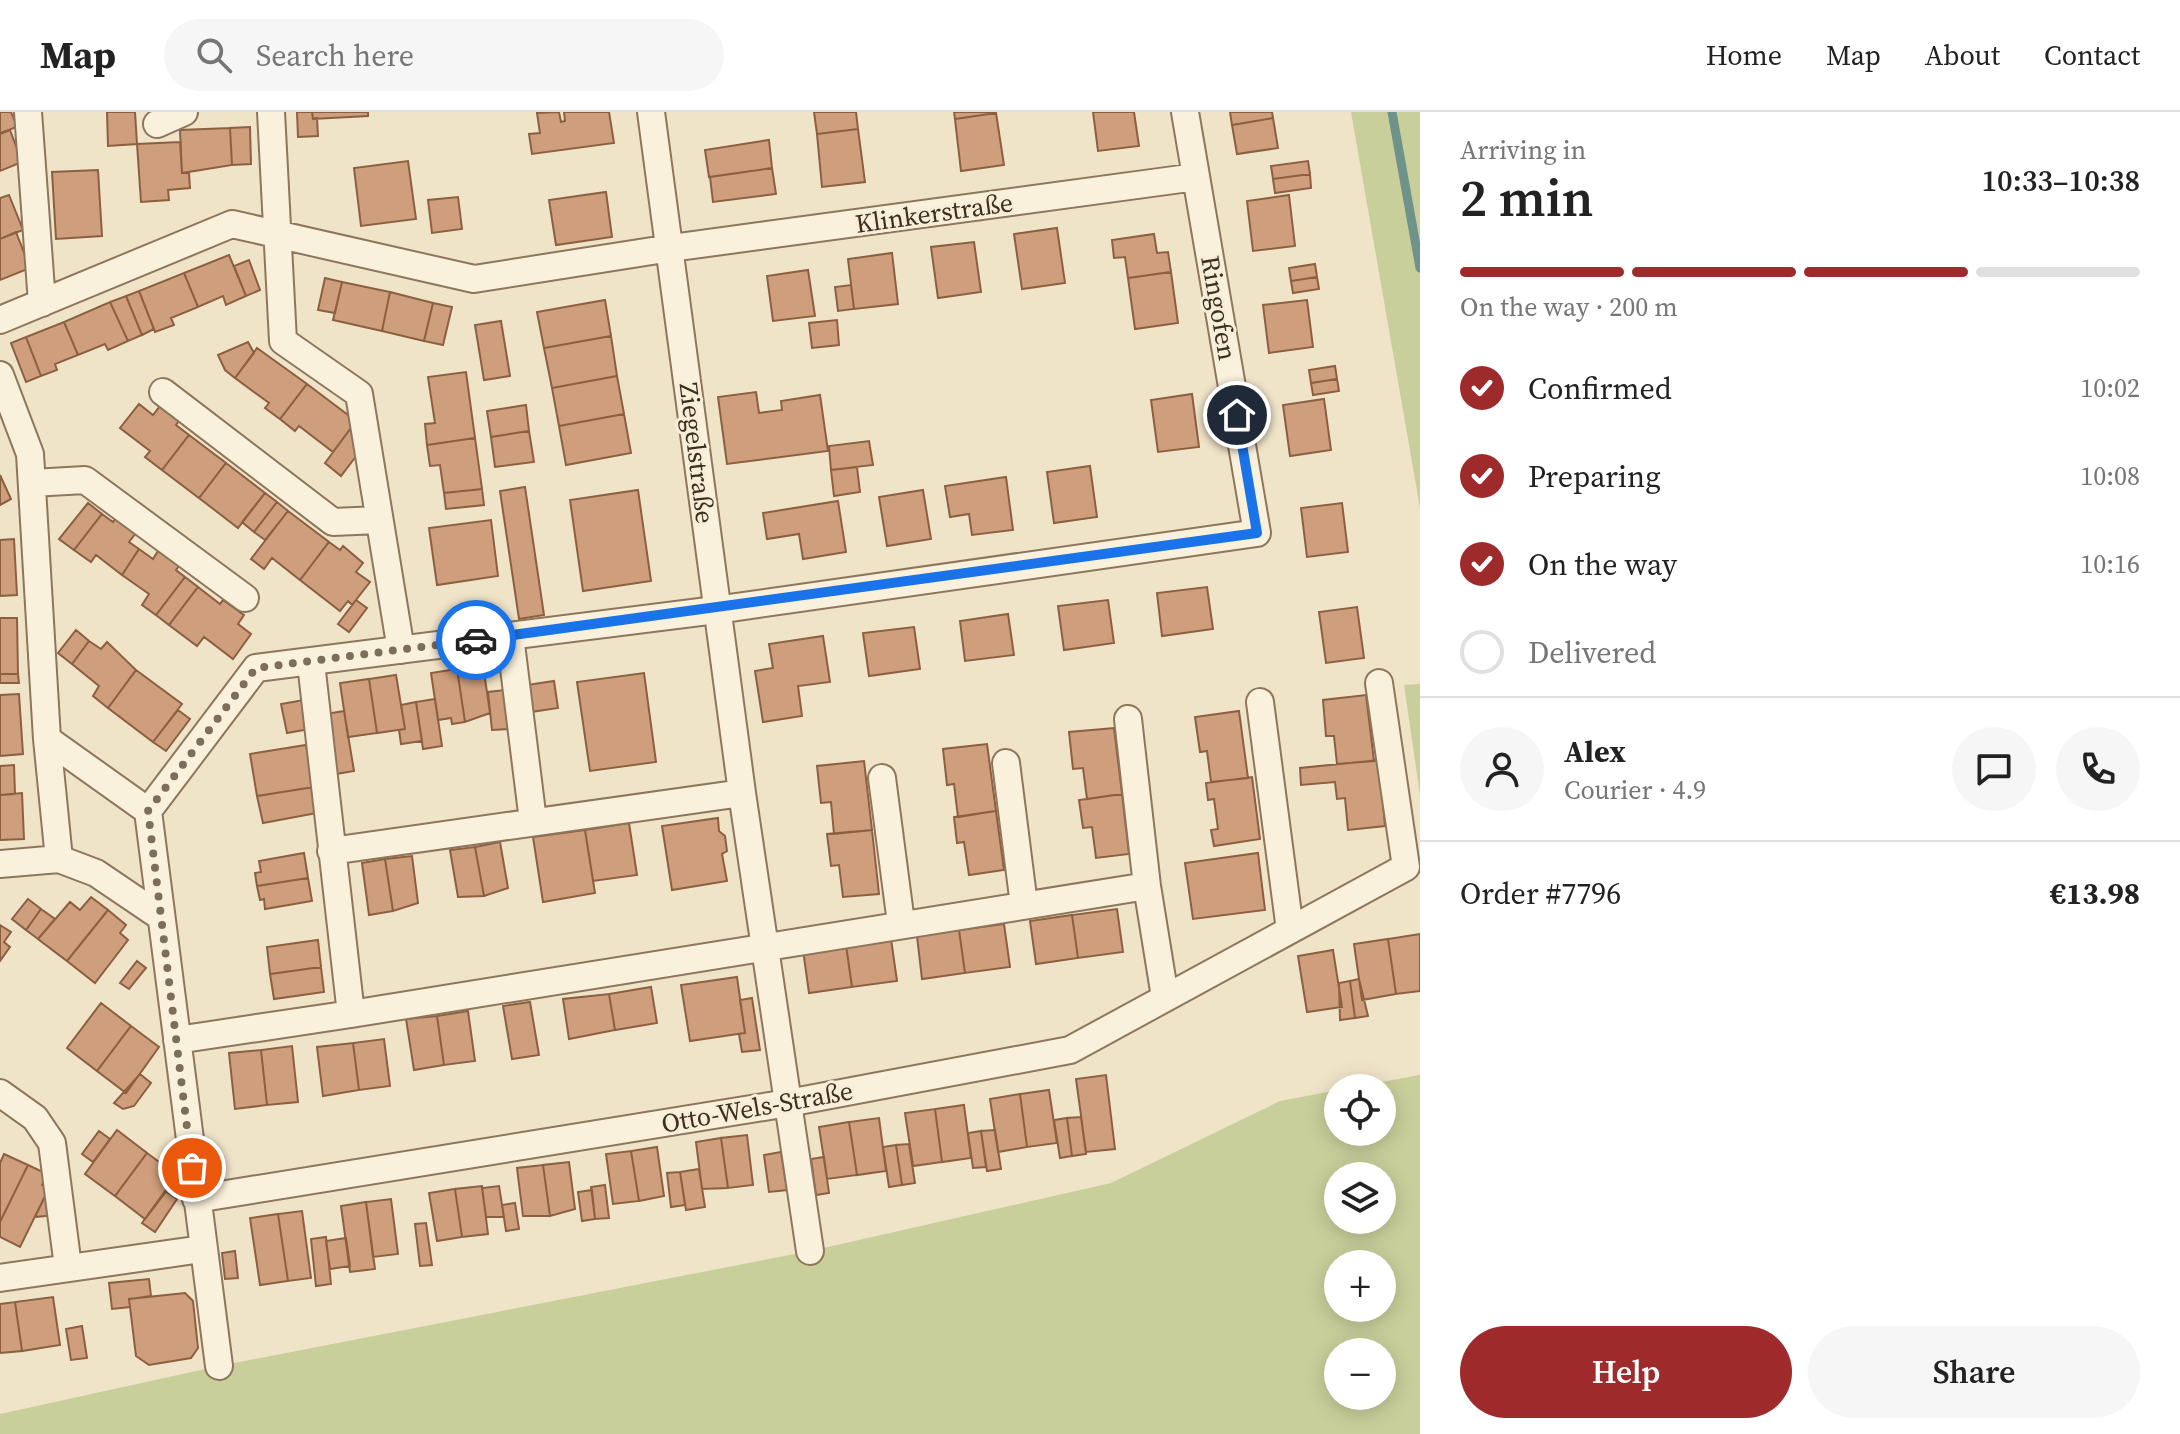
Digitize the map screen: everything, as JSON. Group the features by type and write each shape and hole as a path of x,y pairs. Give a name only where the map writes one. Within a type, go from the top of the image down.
{"street":[{"path":"28,112 42,303"},
{"path":"157,124 184,112"},
{"path":"271,112 280,236 283,341 359,394 401,650"},
{"name":"Ziegelstraße","path":"651,112 716,610 810,1251"},
{"name":"Ringofen","path":"716,610 1257,533 1185,112"},
{"name":"Klinkerstraße","path":"0,320 232,224 474,279 671,248 1196,177"},
{"path":"0,375 30,454 47,739 59,859"},
{"path":"163,392 333,522 379,520"},
{"path":"32,483 85,480 245,598"},
{"path":"219,1366 148,811 256,668 716,610"},
{"path":"510,636 533,821"},
{"path":"311,663 351,1014"},
{"name":"Otto-Wels-Straße","path":"196,1199 788,1103 1070,1050 1406,867 1379,683"},
{"path":"1260,702 1290,930"},
{"path":"1128,719 1147,886 1165,997"},
{"path":"47,739 148,811"},
{"path":"1006,763 1024,905"},
{"path":"882,778 901,923"},
{"path":"331,851 742,793"},
{"path":"0,864 59,859 96,873 161,917"},
{"path":"177,1040 1147,886"},
{"path":"0,1093 35,1118 52,1143 68,1267"},
{"path":"0,1278 202,1249"}],"green space":[{"path":"1351,112 1420,112 1420,508"},
{"path":"1420,684 1420,795 1404,685"},
{"path":"1420,1075 1420,1434 0,1434 0,1414 219,1366 810,1251 1111,1183 1280,1101 1324,1093 1324,1146 1396,1146 1396,1079"}],"building":[{"path":"0,112 11,112 17,127 0,133"},
{"path":"107,112 135,112 137,144 108,146"},
{"path":"297,112 312,112 313,119 317,118 318,136 298,137"},
{"path":"312,112 368,112 368,116 313,119"},
{"path":"559,112 561,122 565,121 564,112 609,112 614,143 532,154 529,134 540,133 537,113"},
{"path":"814,112 856,112 858,129 817,134"},
{"path":"954,112 996,112 996,113 955,119"},
{"path":"1093,112 1134,112 1139,146 1098,151"},
{"path":"1230,112 1272,112 1273,118 1232,125"},
{"path":"996,113 1004,165 961,171 955,119"},
{"path":"1273,118 1278,148 1237,154 1232,125"},
{"path":"250,127 251,164 232,165 230,128"},
{"path":"230,128 232,165 182,173 180,130"},
{"path":"858,129 865,182 822,187 817,134"},
{"path":"10,130 22,162 0,171 0,134"},
{"path":"769,140 772,168 709,177 705,150"},
{"path":"180,142 182,173 189,173 190,188 168,190 169,200 141,202 137,144"},
{"path":"408,161 416,219 361,226 354,168"},
{"path":"1308,161 1310,174 1273,179 1271,166"},
{"path":"772,168 776,194 713,202 710,177"},
{"path":"98,170 102,236 56,239 52,172"},
{"path":"1310,174 1311,188 1275,193 1273,179"},
{"path":"606,192 612,237 556,245 549,200"},
{"path":"9,195 23,230 0,239 0,198"},
{"path":"1289,195 1295,246 1253,251 1247,201"},
{"path":"458,197 462,229 432,233 428,200"},
{"path":"1057,228 1065,283 1022,289 1014,234"},
{"path":"16,232 30,268 0,280 0,239"},
{"path":"1154,234 1157,253 1168,252 1171,272 1128,278 1125,257 1114,258 1112,240"},
{"path":"974,242 981,292 938,298 931,247"},
{"path":"892,253 898,304 854,309 848,259"},
{"path":"229,255 246,296 226,305 223,296 198,307 184,273"},
{"path":"249,260 260,290 246,296 234,266"},
{"path":"1315,264 1317,277 1291,281 1289,268"},
{"path":"808,270 815,316 773,321 767,276"},
{"path":"1171,272 1178,323 1135,329 1128,278"},
{"path":"184,273 198,307 171,318 174,325 155,332 139,291"},
{"path":"1317,277 1319,289 1293,293 1291,281"},
{"path":"325,278 342,282 335,313 318,310"},
{"path":"342,282 390,292 382,331 333,320"},
{"path":"851,285 854,309 838,311 835,287"},
{"path":"139,291 154,329 142,335 126,296"},
{"path":"390,292 433,303 424,341 382,331"},
{"path":"126,296 142,335 128,341 110,302"},
{"path":"605,300 611,336 544,348 537,312"},
{"path":"1307,300 1313,347 1269,353 1263,305"},
{"path":"110,302 128,341 108,350 105,344 78,355 64,322"},
{"path":"433,303 452,307 443,345 424,341"},
{"path":"837,320 839,345 812,348 809,323"},
{"path":"501,321 510,376 484,380 475,325"},
{"path":"64,322 78,355 55,364 57,370 41,376 26,337"},
{"path":"611,336 617,376 552,388 544,348"},
{"path":"26,337 41,376 26,382 11,343"},
{"path":"248,342 254,353 235,378 225,370 218,355"},
{"path":"257,348 307,384 280,419 265,408 269,403 235,378"},
{"path":"1335,366 1337,379 1311,383 1309,370"},
{"path":"466,372 475,438 427,445 425,424 435,423 428,377"},
{"path":"617,376 624,414 559,426 552,388"},
{"path":"1337,379 1339,391 1313,395 1311,383"},
{"path":"307,384 356,421 333,452 299,426 295,431 280,419"},
{"path":"756,392 759,413 782,410 781,401 820,395 828,451 727,464 718,397"},
{"path":"1192,394 1199,447 1158,452 1151,400"},
{"path":"1324,399 1331,450 1290,456 1283,405"},
{"path":"139,404 153,415 160,406 179,421 176,425 189,435 162,470 145,457 150,451 120,428"},
{"path":"526,405 529,431 491,437 487,411"},
{"path":"624,414 631,453 566,465 559,426"},
{"path":"351,428 363,447 341,476 325,463"},
{"path":"529,431 534,462 495,467 491,437"},
{"path":"189,435 226,463 199,498 162,470"},
{"path":"475,438 482,489 444,493 440,465 430,466 427,445"},
{"path":"869,441 873,465 831,470 829,446"},
{"path":"226,463 265,493 238,528 199,498"},
{"path":"1090,466 1097,517 1054,523 1047,472"},
{"path":"857,467 860,492 834,496 831,470"},
{"path":"0,475 11,499 0,505"},
{"path":"1006,477 1013,530 972,535 969,514 950,517 945,486"},
{"path":"525,487 544,615 519,619 500,491"},
{"path":"482,489 484,505 446,509 444,493"},
{"path":"638,490 651,581 583,591 570,500"},
{"path":"923,490 931,539 887,546 879,497"},
{"path":"265,493 277,502 254,532 242,522"},
{"path":"838,501 846,552 803,559 799,534 767,539 763,513"},
{"path":"277,502 288,511 265,540 254,532"},
{"path":"88,503 102,514 74,550 59,539"},
{"path":"1342,503 1348,552 1307,557 1301,508"},
{"path":"288,511 329,542 300,580 272,558 264,569 251,559"},
{"path":"102,514 113,522 116,518 136,533 129,542 139,549 122,575 96,555 91,562 74,550"},
{"path":"491,520 498,576 437,585 429,528"},
{"path":"14,539 17,595 0,596 0,540"},
{"path":"329,542 340,550 343,546 363,563 356,572 370,582 352,605 348,601 340,611 300,580"},
{"path":"139,549 153,559 158,551 179,566 176,570 185,577 156,615 142,605 149,594 122,575"},
{"path":"185,577 198,587 169,625 156,615"},
{"path":"198,587 220,604 223,600 244,615 238,624 251,634 233,659 204,637 197,646 169,625"},
{"path":"1207,587 1213,629 1162,636 1157,593"},
{"path":"356,600 367,608 349,632 338,624"},
{"path":"1108,600 1114,643 1064,650 1058,606"},
{"path":"1357,607 1364,658 1326,663 1319,612"},
{"path":"1008,614 1014,655 965,661 960,621"},
{"path":"0,618 17,618 18,674 0,674"},
{"path":"914,627 920,669 869,676 863,633"},
{"path":"76,630 89,641 72,664 58,653"},
{"path":"823,636 830,682 798,686 802,716 763,722 755,671 773,668 769,644"},
{"path":"89,641 101,649 107,642 136,670 108,708 93,696 99,686 72,664"},
{"path":"483,665 490,713 465,722 457,669"},
{"path":"457,669 465,722 452,724 451,718 438,720 431,673"},
{"path":"136,670 182,704 153,742 108,708"},
{"path":"644,673 656,762 590,771 577,682"},
{"path":"0,674 18,674 19,683 0,683"},
{"path":"396,675 405,729 377,733 369,679"},
{"path":"369,679 377,733 348,737 340,683"},
{"path":"554,681 558,708 531,712 527,685"},
{"path":"505,690 509,729 492,730 488,692"},
{"path":"19,694 23,754 0,756 0,695"},
{"path":"1366,695 1374,761 1337,764 1334,736 1326,736 1323,700"},
{"path":"310,699 315,728 287,733 281,704"},
{"path":"435,699 442,746 423,749 416,702"},
{"path":"416,702 422,741 401,744 399,730 405,729 401,705"},
{"path":"178,710 190,719 166,751 153,742"},
{"path":"344,711 354,771 336,774 326,714"},
{"path":"1239,711 1248,778 1211,782 1207,751 1200,752 1195,717"},
{"path":"1114,728 1122,794 1087,799 1083,768 1073,769 1069,732"},
{"path":"987,744 996,811 958,817 954,784 947,785 943,749"},
{"path":"306,745 314,787 257,796 250,754"},
{"path":"1379,760 1385,826 1348,830 1345,798 1337,799 1335,782 1301,785 1300,768"},
{"path":"864,761 872,830 834,834 831,802 821,803 817,766"},
{"path":"14,765 15,794 0,795 0,766"},
{"path":"1252,777 1260,839 1214,846 1211,830 1218,829 1214,799 1208,800 1206,783"},
{"path":"314,787 317,813 263,823 257,796"},
{"path":"22,793 24,839 0,840 0,795"},
{"path":"1122,794 1129,854 1096,858 1092,827 1083,828 1079,800"},
{"path":"996,811 1004,870 969,875 964,842 957,843 954,817"},
{"path":"718,818 719,831 725,836 727,851 722,854 727,881 672,890 662,826"},
{"path":"629,823 637,875 593,881 585,830"},
{"path":"585,830 595,893 543,902 533,837"},
{"path":"872,830 879,894 843,897 839,865 831,866 827,834"},
{"path":"500,842 508,888 484,896 475,847"},
{"path":"475,847 484,896 458,897 450,850"},
{"path":"304,853 308,878 257,886 255,873 261,872 259,861"},
{"path":"1258,853 1265,910 1193,919 1185,863"},
{"path":"412,856 418,903 393,911 385,859"},
{"path":"385,859 393,911 369,915 362,863"},
{"path":"308,878 312,901 265,909 257,886"},
{"path":"91,897 108,910 67,961 38,939 70,902 80,910"},
{"path":"28,899 41,909 26,930 12,919"},
{"path":"41,909 55,919 38,939 26,930"},
{"path":"1117,909 1123,952 1078,958 1072,915"},
{"path":"108,910 126,925 120,933 128,940 95,983 67,961"},
{"path":"1072,915 1078,958 1036,964 1030,921"},
{"path":"1004,924 1010,967 965,973 959,930"},
{"path":"0,925 11,932 4,942 10,947 0,961"},
{"path":"959,930 965,973 922,979 917,936"},
{"path":"1420,934 1420,991 1396,994 1388,939"},
{"path":"891,939 897,981 852,987 846,945"},
{"path":"1388,939 1396,994 1362,1000 1354,944"},
{"path":"318,940 321,967 270,974 267,947"},
{"path":"846,945 852,987 809,993 803,950"},
{"path":"1333,950 1342,1007 1307,1012 1298,956"},
{"path":"137,961 146,968 129,989 120,983"},
{"path":"321,967 324,992 274,999 270,974"},
{"path":"737,977 745,1033 690,1041 681,985"},
{"path":"1359,979 1368,1016 1355,1018 1350,981"},
{"path":"1350,981 1355,1018 1340,1020 1339,983"},
{"path":"651,987 657,1023 615,1030 609,994"},
{"path":"609,994 615,1030 569,1039 563,999"},
{"path":"752,998 760,1050 742,1052 739,1034 745,1033 740,1000"},
{"path":"530,1002 539,1055 512,1059 503,1006"},
{"path":"101,1003 131,1026 97,1071 67,1048"},
{"path":"468,1011 475,1061 444,1065 437,1016"},
{"path":"437,1016 444,1065 414,1070 406,1019"},
{"path":"131,1026 159,1047 126,1093 97,1071"},
{"path":"384,1039 390,1086 359,1090 353,1043"},
{"path":"353,1043 359,1090 323,1096 317,1047"},
{"path":"292,1046 298,1102 267,1105 261,1050"},
{"path":"261,1050 267,1105 235,1109 229,1053"},
{"path":"140,1074 151,1083 134,1106 123,1109 114,1103"},
{"path":"1106,1075 1115,1149 1086,1152 1076,1079"},
{"path":"1049,1090 1057,1143 1027,1147 1020,1094"},
{"path":"1020,1094 1027,1147 998,1152 990,1099"},
{"path":"964,1105 971,1158 942,1162 935,1109"},
{"path":"935,1109 942,1162 913,1166 905,1113"},
{"path":"1081,1117 1086,1154 1072,1156 1067,1118"},
{"path":"879,1118 886,1171 857,1175 849,1122"},
{"path":"1067,1118 1072,1156 1060,1158 1054,1120"},
{"path":"849,1122 857,1175 827,1179 819,1127"},
{"path":"117,1130 147,1153 115,1196 85,1174"},
{"path":"995,1130 1001,1169 987,1171 981,1131"},
{"path":"99,1131 110,1139 93,1162 82,1154"},
{"path":"981,1131 986,1167 973,1168 968,1133"},
{"path":"747,1135 753,1185 728,1188 721,1138"},
{"path":"721,1138 728,1188 702,1189 696,1142"},
{"path":"909,1144 915,1183 902,1185 896,1145"},
{"path":"896,1145 902,1185 889,1187 883,1147"},
{"path":"657,1147 664,1196 639,1201 631,1151"},
{"path":"631,1151 639,1201 613,1204 606,1154"},
{"path":"781,1152 787,1190 769,1192 764,1155"},
{"path":"147,1153 178,1176 145,1219 115,1196"},
{"path":"4,1154 28,1165 0,1222 0,1163"},
{"path":"824,1157 829,1193 816,1195 811,1159"},
{"path":"569,1162 575,1209 550,1216 543,1165"},
{"path":"28,1165 47,1174 42,1185 49,1188 20,1247 0,1237 0,1222"},
{"path":"543,1165 550,1216 523,1216 517,1168"},
{"path":"699,1169 705,1207 686,1210 680,1172"},
{"path":"680,1172 685,1205 671,1207 667,1173"},
{"path":"605,1185 609,1218 595,1219 591,1187"},
{"path":"482,1186 488,1234 462,1237 455,1189"},
{"path":"499,1186 504,1217 486,1217 482,1188"},
{"path":"49,1188 55,1215 35,1217"},
{"path":"455,1189 462,1237 437,1241 429,1193"},
{"path":"592,1190 595,1219 582,1221 578,1192"},
{"path":"165,1191 177,1199 155,1232 142,1223"},
{"path":"391,1199 398,1254 373,1257 366,1202"},
{"path":"366,1202 375,1269 350,1272 341,1206"},
{"path":"515,1203 519,1229 506,1231 502,1205"},
{"path":"302,1211 311,1278 288,1281 278,1214"},
{"path":"278,1214 288,1281 260,1285 250,1218"},
{"path":"426,1223 432,1265 420,1266 415,1224"},
{"path":"326,1237 331,1284 316,1286 311,1239"},
{"path":"346,1238 350,1266 330,1269 326,1241"},
{"path":"235,1251 238,1278 225,1279 222,1253"},
{"path":"149,1279 151,1296 129,1299 130,1307 112,1309 109,1283"},
{"path":"185,1293 193,1301 198,1348 191,1358 149,1365 136,1356 129,1299"},
{"path":"53,1297 60,1345 22,1351 15,1302"},
{"path":"15,1302 22,1351 0,1353 0,1304"},
{"path":"82,1326 87,1358 71,1360 66,1329"}],"waterway":[{"path":"1392,112 1420,268"}],"way so far":[{"path":"192,1168 148,811 256,668 476,640"}],"route":[{"path":"476,640 716,610 1257,533 1237,415"}]}
